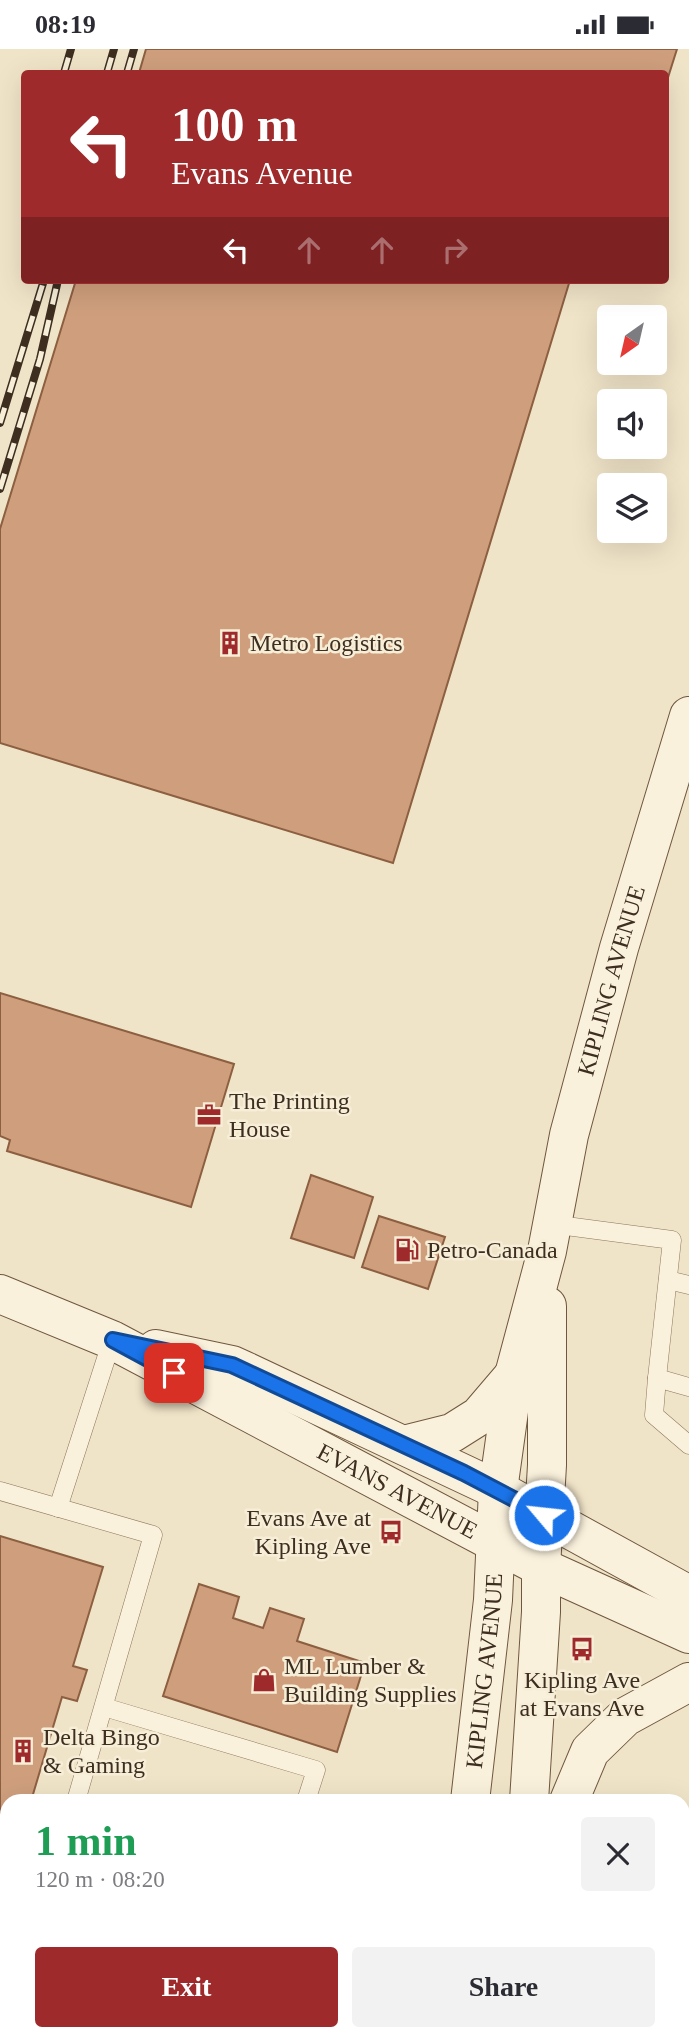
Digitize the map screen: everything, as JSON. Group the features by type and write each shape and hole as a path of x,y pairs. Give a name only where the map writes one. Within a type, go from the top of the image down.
{"main road":[{"name":"KIPLING AVENUE","path":"471,1794 493,1600 498,1490 514,1375 549,1237 569,1135 619,948 689,716"},
{"name":"KIPLING AVENUE","path":"529,1794 547,1465 549,1237"},
{"name":"EVANS AVENUE","path":"0,1294 113,1340 541,1567 689,1634"},
{"name":"EVANS AVENUE","path":"113,1340 232,1365 498,1490 689,1595"},
{"path":"404,1445 452,1433 479,1416 514,1375"},
{"path":"572,1794 590,1751 625,1717 689,1682"}],"lane":[{"path":"549,1237 680,1241 668,1280 654,1415 689,1445"},
{"path":"668,1280 689,1285"},
{"path":"58,1508 113,1340"},
{"path":"657,1378 689,1387"},
{"path":"0,1491 153,1535 78,1794"},
{"path":"104,1707 316,1770 308,1794"}],"building":[{"path":"146,49 677,49 669,74 669,70 140,70"},
{"name":"Metro Logistics","path":"75,284 569,284 393,863 0,743 0,529"},
{"path":"0,993 234,1064 191,1207 7,1151 10,1140 0,1136"},
{"path":"311,1175 373,1197 354,1258 291,1238"},
{"path":"379,1216 445,1237 428,1289 362,1267"},
{"name":"Delta Bingo & Gaming","path":"0,1536 103,1567 73,1666 87,1670 77,1701 62,1697 33,1794 0,1794"},
{"name":"ML Lumber & Building Supplies","path":"199,1584 239,1597 233,1618 263,1628 270,1608 304,1619 297,1641 365,1663 337,1752 163,1696"}],"railway":[{"path":"65,70 71,49"},
{"path":"108,70 114,49"},
{"path":"128,70 134,49"},
{"path":"0,423 43,284"},
{"path":"0,489 40,359 57,284"}],"place":[{"name":"Metro Logistics","path":"230,643"},
{"name":"The Printing House","path":"209,1115"},
{"name":"Petro-Canada","path":"407,1250"},
{"name":"Evans Ave at Kipling Ave","path":"391,1532"},
{"name":"Kipling Ave at Evans Ave","path":"582,1649"},
{"name":"ML Lumber & Building Supplies","path":"264,1680"},
{"name":"Delta Bingo & Gaming","path":"23,1751"}],"route":[{"path":"174,1373 113,1340 232,1365 464,1473 544,1515"}]}
